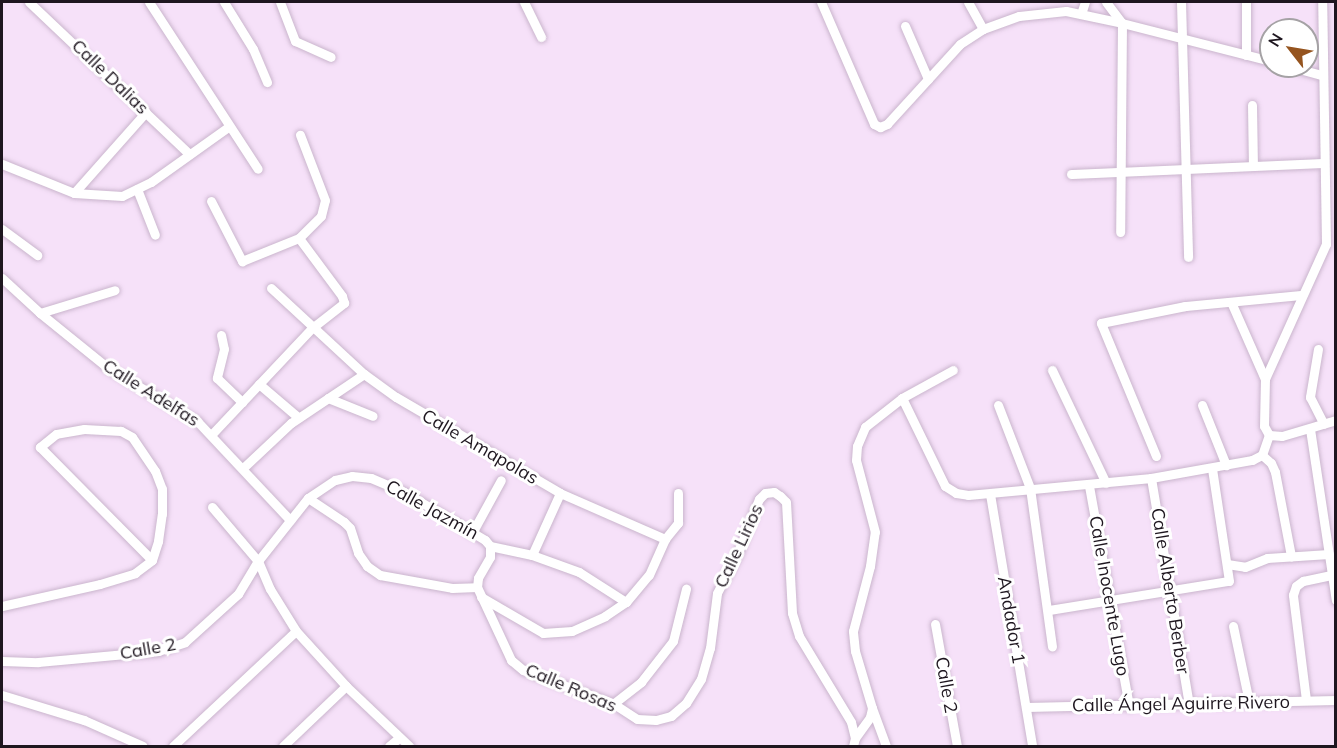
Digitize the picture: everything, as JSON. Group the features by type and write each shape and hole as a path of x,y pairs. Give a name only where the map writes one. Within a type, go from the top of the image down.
{"street":[{"name":"Calle Dalias","path":"29,2 189,154"},
{"path":"149,2 258,170"},
{"path":"224,2 253,49 267,81"},
{"path":"280,2 295,41 331,57"},
{"path":"524,2 541,37"},
{"path":"821,2 874,124 880,127 887,124 960,44 983,28 1019,16 1066,11 1259,59"},
{"path":"968,2 983,28"},
{"path":"1081,14 1085,2"},
{"path":"1106,2 1122,23 1120,232"},
{"path":"1181,2 1188,256"},
{"path":"1246,2 1246,55"},
{"path":"902,398 945,486 956,493 990,494 1030,488 1089,486 1212,468 1252,460 1262,455 1269,435 1264,426 1265,379 1326,244 1322,2"},
{"path":"905,26 928,79"},
{"path":"1252,105 1253,166"},
{"path":"74,193 146,112"},
{"path":"2,164 74,193 122,196 137,189 228,126"},
{"path":"211,201 242,261 299,238 321,216 325,200 300,135"},
{"path":"1071,174 1324,163"},
{"path":"137,189 155,235"},
{"path":"2,228 37,255"},
{"path":"212,434 312,328 344,303 342,296 299,238"},
{"name":"Calle Adelfas","path":"2,278 40,313 108,368 163,399 212,434 290,520"},
{"path":"271,288 312,328"},
{"path":"40,313 115,290"},
{"path":"1156,456 1101,323 1185,306 1301,295"},
{"path":"1231,302 1265,379"},
{"name":"Calle Amapolas","path":"312,328 364,374 396,397 560,493 665,539"},
{"path":"221,335 224,349 216,374 217,378 242,402"},
{"path":"1318,349 1310,398 1324,424"},
{"path":"886,747 855,651 853,631 870,566 875,532 856,460 860,437 865,427 902,398 953,370"},
{"path":"1052,370 1106,483"},
{"path":"243,468 299,418 364,374"},
{"path":"259,384 299,418"},
{"path":"328,398 373,416"},
{"path":"998,405 1030,488 1049,609 1052,646"},
{"path":"1202,405 1226,465"},
{"path":"1269,435 1282,436 1335,420"},
{"path":"2,606 100,584 135,573 152,560 162,514 162,489 155,471 132,437 121,431 84,429 56,434 40,447 152,560"},
{"path":"1310,429 1331,536 1329,554 1335,600"},
{"path":"1262,455 1271,463 1275,472 1291,556"},
{"path":"1049,609 1229,581 1212,468"},
{"name":"Calle Jazmín","path":"258,561 308,498 335,480 352,476 371,478 404,492 490,546 532,555 579,572 626,602"},
{"name":"Calle Alberto Berber","path":"1151,478 1189,704"},
{"path":"472,533 501,480"},
{"name":"Calle Inocente Lugo","path":"1089,486 1129,706"},
{"name":"Calle Lirios","path":"701,679 710,648 717,592 737,555 759,499 765,493 774,492 786,502 792,613 799,636 851,722 854,742"},
{"path":"532,555 560,493"},
{"path":"308,498 350,528 358,553 367,566 380,575 479,592 543,633 552,634 572,631 605,616 626,602 649,575 665,539 678,523 678,493"},
{"name":"Andador 1","path":"990,494 1032,747"},
{"path":"212,507 258,561 270,589 296,631 346,686 409,747"},
{"path":"479,592 478,578 490,558 490,546"},
{"path":"1227,564 1245,567 1267,558 1329,554"},
{"name":"Calle 2","path":"2,661 38,662 158,651 185,642 238,594 258,561"},
{"path":"1306,700 1293,595 1296,586 1303,581 1332,575"},
{"path":"613,704 641,682 673,641 686,589"},
{"name":"Calle Rosas","path":"479,592 511,660 539,677 613,704 637,719 656,720 671,716 686,703 701,679"},
{"name":"Calle 2","path":"935,624 957,747"},
{"path":"1233,626 1249,702"},
{"path":"173,747 296,631"},
{"path":"284,747 346,686"},
{"path":"2,695 84,720 142,747"},
{"name":"Calle Ángel Aguirre Rivero","path":"1026,707 1335,700"},
{"path":"854,742 870,717 872,708"},
{"path":"389,747 399,738"}]}
